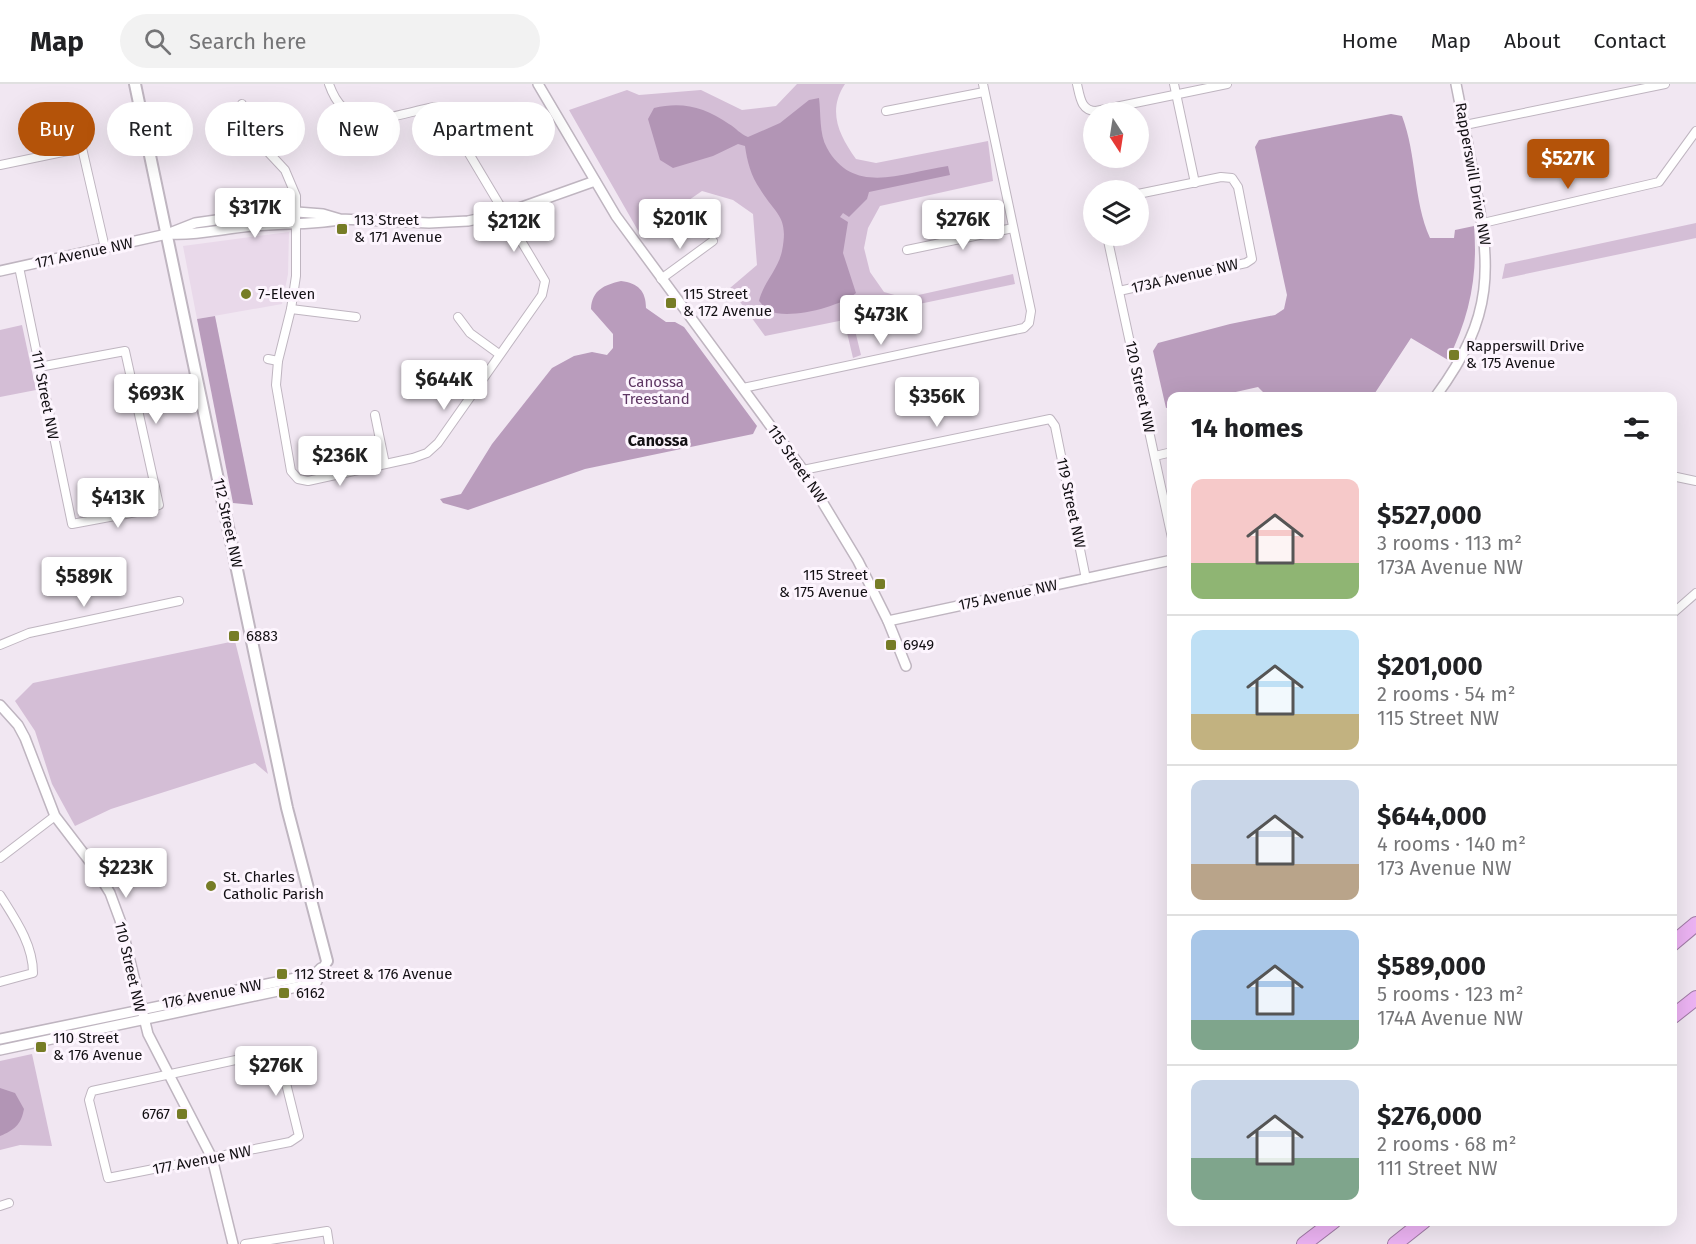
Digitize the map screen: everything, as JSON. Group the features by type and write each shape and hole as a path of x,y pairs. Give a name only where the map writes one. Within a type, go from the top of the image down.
{"highway":[{"path":"1677,940 1696,924"},
{"path":"1677,1013 1696,998"},
{"path":"1304,1244 1327,1226"},
{"path":"1395,1244 1418,1226"}],"main road":[{"name":"112 Street NW","path":"135,84 287,808 327,962"}],"street":[{"path":"270,156 289,176 296,196 296,269 291,309 278,361 277,405 291,471 298,479 308,481 418,457 433,448 542,294 545,284 443,110 435,107 383,117 355,117 339,106 329,84"},
{"name":"115 Street NW","path":"538,84 595,181 661,279 803,470 841,529 888,621 906,666"},
{"path":"1077,84 1086,108 1096,111 1227,84"},
{"path":"1149,192 1195,183 1174,84"},
{"name":"Rapperswill Drive NW","path":"1439,392 1459,363 1480,310 1486,263 1483,223 1456,84"},
{"path":"1465,125 1660,84"},
{"path":"743,388 1024,328 1029,323 1031,311 984,88 885,111"},
{"path":"1483,223 1659,182 1696,131"},
{"path":"0,165 82,148 105,248"},
{"name":"173A Avenue NW","path":"1119,291 1251,261 1238,187 1232,178 1195,183"},
{"name":"171 Avenue NW","path":"167,234 191,235 251,226 340,219 449,223 505,213 595,181"},
{"name":"171 Avenue NW","path":"0,271 167,234 207,221 258,214 297,212 323,214 340,219"},
{"path":"907,250 1013,228"},
{"path":"661,279 713,241"},
{"name":"120 Street NW","path":"1109,246 1167,514"},
{"name":"111 Street NW","path":"19,267 39,367 72,524 136,512 159,505 125,351 39,367"},
{"path":"291,309 356,317"},
{"path":"458,317 470,333 499,354"},
{"path":"268,359 278,361"},
{"path":"375,415 385,464"},
{"name":"119 Street NW","path":"803,470 1050,419 1055,426 1086,579"},
{"path":"1155,456 1167,453"},
{"path":"1677,478 1696,481"},
{"name":"175 Avenue NW","path":"888,621 1167,561"},
{"path":"1677,610 1696,593"},
{"path":"0,645 29,633 179,602"},
{"name":"110 Street NW","path":"0,705 13,719 25,738 55,816 94,867 110,893 120,920 143,1020 166,1073 212,1158 233,1244"},
{"path":"0,858 55,816"},
{"path":"0,895 20,927 33,963 33,974 0,982"},
{"name":"176 Avenue NW","path":"0,1039 140,1008 315,974 327,962"},
{"name":"176 Avenue NW","path":"0,1050 316,983 327,962"},
{"name":"177 Avenue NW","path":"273,1052 280,1059 299,1136 212,1158 108,1178 89,1100 92,1091 166,1073 273,1052"},
{"path":"0,1206 9,1203"},
{"path":"245,1244 327,1231 329,1244"}],"shaded area":[{"path":"797,84 845,84 837,104 837,123 856,159 876,163 988,141 993,181 880,206 868,228 864,248 870,272 884,292 905,298 1013,274 1015,284 852,318 861,355 853,358 844,320 765,336 730,288 757,265 753,214 733,200 702,191 640,234 569,110 627,90 639,95 701,90 742,110 776,106"},
{"path":"819,98 824,142 838,163 851,172 866,177 881,178 948,166 950,175 869,192 867,199 849,217 843,213 840,217 848,222 843,253 856,293 838,303 814,311 778,313 768,310 759,301 780,258 784,230 780,217 754,179 745,146 738,144 713,156 673,168 660,160 648,119 654,108 674,105 693,107 711,113 748,137 780,123 809,100"},
{"path":"1696,223 1696,238 1502,279 1505,264"},
{"path":"289,232 288,274 282,304 197,319 183,246"},
{"path":"22,325 36,390 0,397 0,330"},
{"path":"235,641 268,774 255,763 111,809 75,826 52,784 35,731 15,701 33,683"},
{"path":"32,1054 52,1146 20,1145 0,1150 0,1061"},
{"path":"0,1088 15,1093 24,1109 16,1126 0,1136"}],"green space":[{"path":"1391,114 1402,116 1407,131 1421,208 1430,238 1454,238 1455,230 1474,226 1475,261 1471,295 1456,344 1448,360 1411,338 1376,392 1263,392 1258,387 1236,392 1167,392 1166,408 1153,351 1158,343 1275,315 1284,309 1287,295 1255,147 1259,140"},
{"name":"Canossa Treestand","path":"621,281 640,289 646,308 666,322 675,322 684,327 757,426 753,434 585,469 468,510 443,503 440,499 461,494 492,444 552,368 574,356 592,352 607,355 613,348 613,334 591,309 594,297 600,289"},
{"path":"215,316 253,505 233,503 197,319"}],"place":[{"name":"113 Street & 171 Avenue","path":"342,229"},
{"name":"7-Eleven","path":"246,294"},
{"name":"115 Street & 172 Avenue","path":"671,303"},
{"name":"Rapperswill Drive & 175 Avenue","path":"1454,355"},
{"name":"115 Street & 175 Avenue","path":"880,584"},
{"name":"6883","path":"234,636"},
{"name":"6949","path":"891,645"},
{"name":"St. Charles Catholic Parish","path":"211,886"},
{"name":"112 Street & 176 Avenue","path":"282,974"},
{"name":"6162","path":"284,993"},
{"name":"110 Street & 176 Avenue","path":"41,1047"},
{"name":"6767","path":"182,1114"}],"district":[{"name":"Canossa","path":"658,440"}]}
